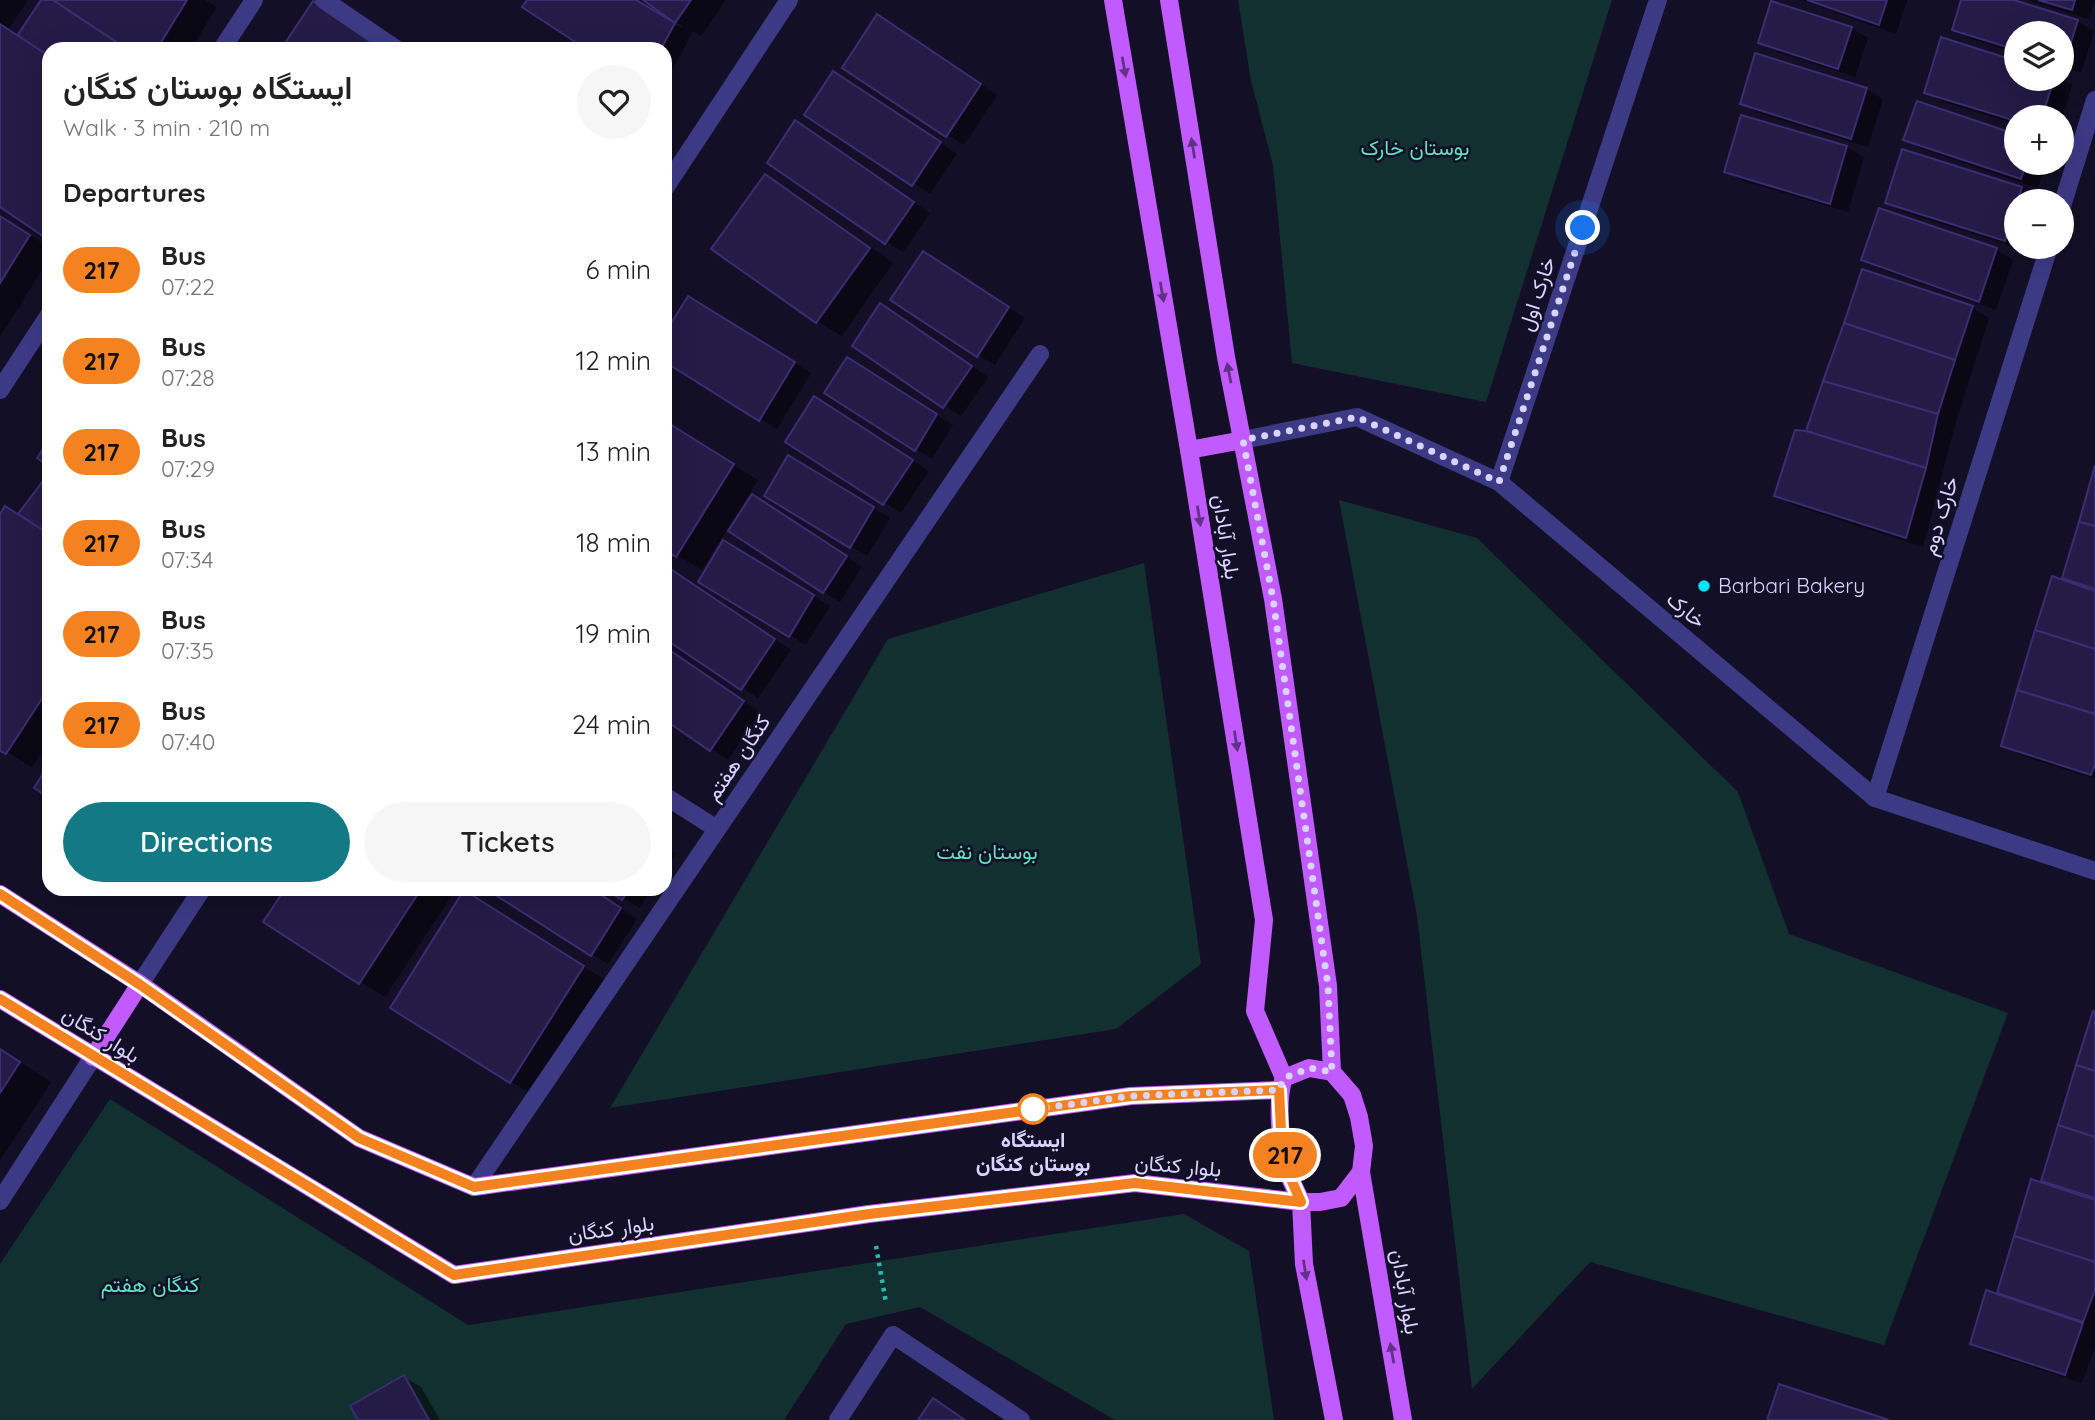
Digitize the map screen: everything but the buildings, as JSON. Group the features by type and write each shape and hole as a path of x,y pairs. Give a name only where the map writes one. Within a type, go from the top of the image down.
{"main road":[{"name":"بلوار آبادان","path":"1113,0 1189,450 1264,920 1255,1011 1282,1084"},
{"name":"بلوار آبادان","path":"1169,0 1226,357 1273,599 1328,986 1332,1072"},
{"path":"1189,450 1243,440"},
{"path":"0,894 139,984 359,1138 474,1187 1131,1096 1282,1084 1310,1068 1332,1072 1352,1095 1364,1146 1362,1172 1340,1198 1301,1202"},
{"path":"93,1057 139,984"},
{"name":"بلوار کنگان","path":"0,999 454,1275 869,1214 1135,1183 1301,1202"},
{"path":"1282,1084 1281,1131 1287,1170 1301,1202 1304,1264 1334,1420"},
{"name":"بلوار آبادان","path":"1362,1172 1403,1420"}],"street":[{"path":"227,42 254,0"},
{"path":"324,0 386,42"},
{"path":"672,177 789,0"},
{"name":"خارک اول","path":"1499,482 1658,0"},
{"path":"2067,189 2095,100"},
{"name":"خارک دوم","path":"1875,798 2045,259"},
{"path":"0,390 42,326"},
{"name":"کنگان هفتم","path":"474,1187 1040,354"},
{"name":"خارک","path":"1243,440 1357,417 1499,482 1875,798 2095,871"},
{"path":"672,800 718,829"},
{"path":"139,984 197,896"},
{"path":"0,1201 93,1057"},
{"path":"838,1420 892,1335 1021,1420"}],"path":[{"path":"869,1214 892,1335"}],"green space":[{"name":"بوستان خارک","path":"1238,0 1612,0 1486,402 1292,363 1273,165 1251,81"},
{"path":"1339,500 1477,538 1738,792 1789,934 2008,1013 1884,1345 1590,1262 1472,1389 1417,916"},
{"name":"بوستان نفت","path":"1144,563 1201,964 1116,1029 610,1108 888,639"},
{"name":"کنگان هفتم","path":"110,1099 468,1325 1184,1214 1249,1251 1274,1420 1115,1420 920,1307 846,1324 784,1420 0,1420 0,1264"}],"bus line":[{"name":"217","path":"0,894 139,984 359,1138 474,1187 1131,1096 1279,1090 1287,1170 1301,1202 1135,1183 869,1214 454,1275 0,999"}],"place":[{"name":"Barbari Bakery","path":"1704,586"},
{"name":"ایستگاه بوستان کنگان","path":"1033,1109"}],"route":[{"path":"1033,1109 1021,1111 1131,1096 1279,1090 1284,1078 1310,1068 1332,1072 1328,986 1273,599 1243,440 1357,417 1499,482 1583,228"}]}
